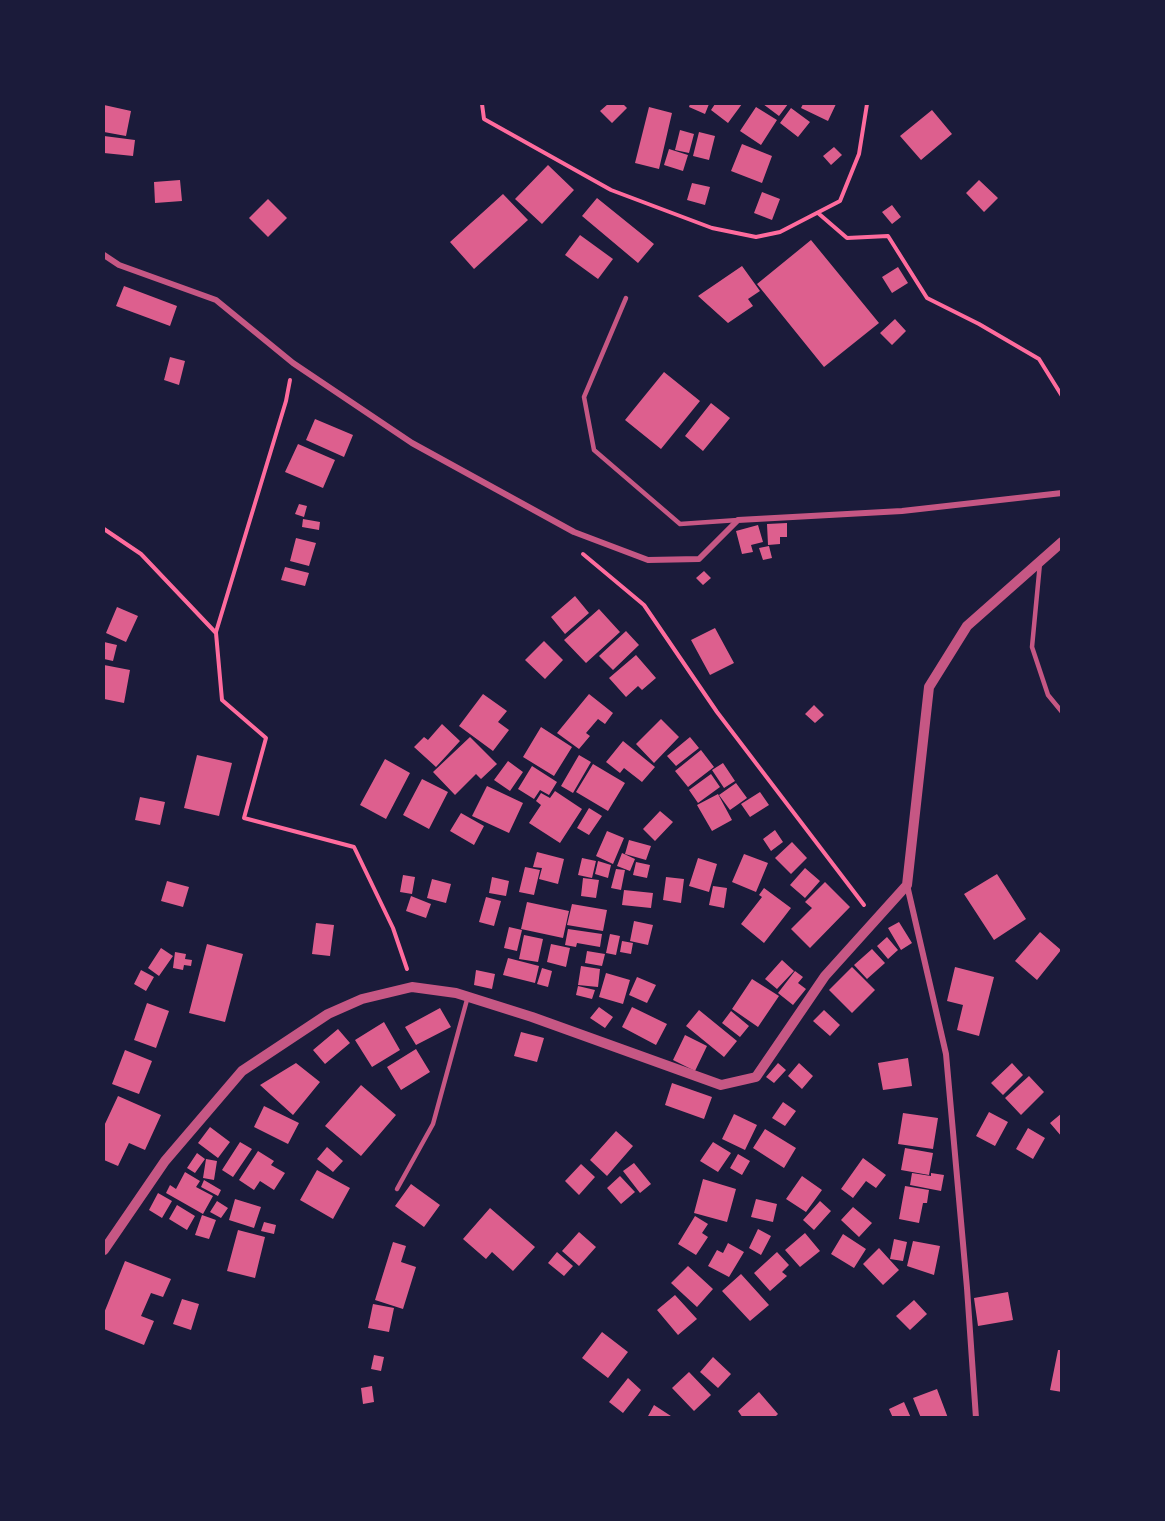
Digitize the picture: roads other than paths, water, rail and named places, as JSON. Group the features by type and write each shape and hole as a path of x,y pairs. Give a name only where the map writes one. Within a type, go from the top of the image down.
{"street":[{"path":"104,255 119,265 216,300 293,363 412,443 574,532 648,560 699,559 738,520 902,511 1062,493"},
{"path":"976,1418 946,1054 907,885 929,687 967,626 1062,542"},
{"path":"104,1250 165,1161 242,1071 328,1014 362,999 412,987 456,993 532,1017 721,1085 756,1077 825,976 907,885"}],"lane":[{"path":"626,297 584,397 594,450 681,524 738,520"},
{"path":"1041,560 1032,647 1047,695 1062,712"},
{"path":"397,1190 434,1124 468,996"}]}
